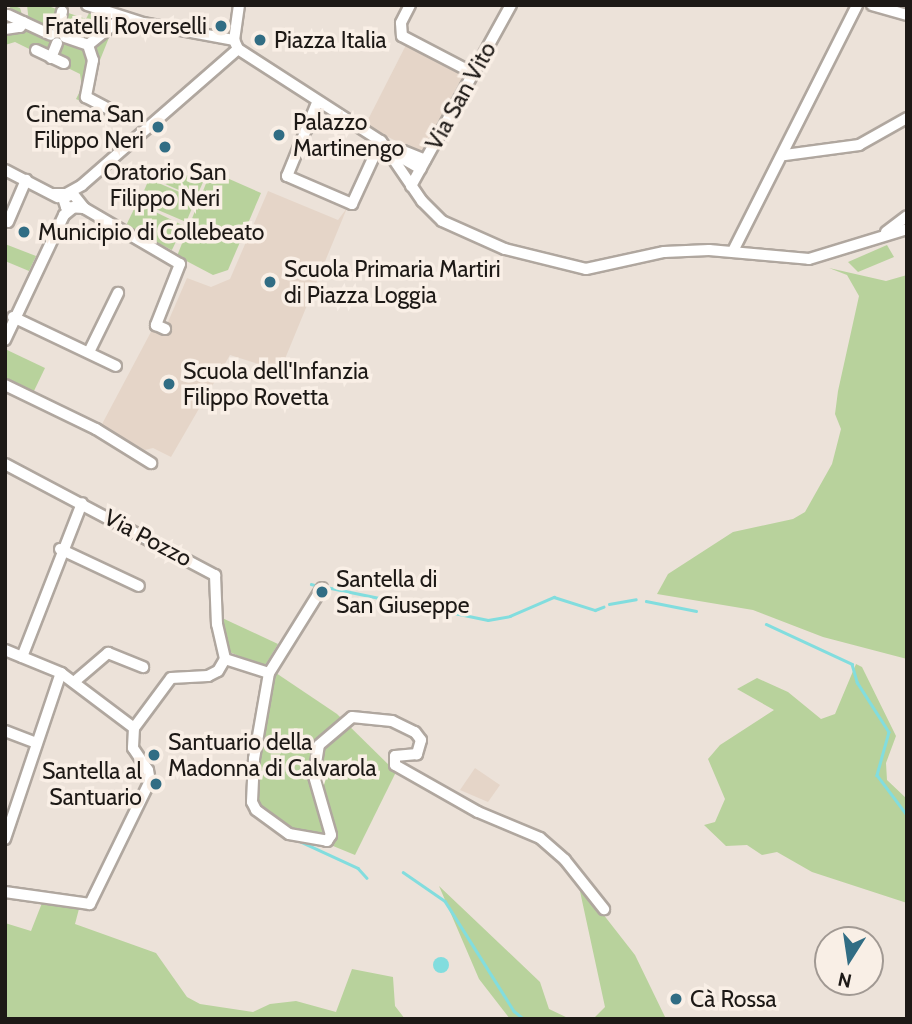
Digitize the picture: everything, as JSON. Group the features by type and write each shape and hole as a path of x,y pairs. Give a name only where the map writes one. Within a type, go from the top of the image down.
{"street":[{"path":"87,5 143,23 236,45 315,108 381,141 430,211 459,231 572,267 613,266 664,252 734,249 822,258 884,234 907,229"},
{"path":"5,340 13,317 82,185 199,83 236,45 239,5"},
{"path":"410,5 400,30 416,45 475,74"},
{"name":"Via San Vito","path":"411,186 512,5"},
{"path":"734,249 785,155 858,5"},
{"path":"872,5 907,15"},
{"path":"51,58 62,10"},
{"path":"8,15 58,36 88,45"},
{"path":"88,45 118,21"},
{"path":"5,29 20,27 24,22"},
{"path":"88,45 93,60 86,97 122,116"},
{"path":"36,50 64,63"},
{"path":"315,108 287,176 352,204 381,141"},
{"path":"785,155 859,145 907,118"},
{"path":"390,152 403,151 423,165"},
{"path":"5,170 180,264 156,325 165,329"},
{"path":"8,222 26,180"},
{"path":"884,234 907,216"},
{"path":"743,232 755,252"},
{"path":"89,352 118,293"},
{"path":"13,317 116,366"},
{"path":"5,386 96,429 151,463"},
{"name":"Via Pozzo","path":"5,464 215,575 217,624 225,659"},
{"path":"22,657 60,549 82,503"},
{"path":"60,549 139,586"},
{"path":"322,588 269,673 258,722 252,802 275,826 289,834 327,841 331,835 314,776 319,745 352,717 392,721 421,740 417,754 399,754 393,758 395,765 478,812 540,838 586,883 604,909"},
{"path":"5,650 61,673 134,728"},
{"path":"74,682 108,653 143,667"},
{"path":"5,892 90,904 148,787 148,770 133,748 134,728 171,678 208,676 218,671 225,659 269,673"},
{"path":"5,839 61,673"},
{"path":"5,731 37,743"},
{"path":"148,787 157,796"}],"shaded area":[{"path":"406,45 465,75 424,155 365,125"},
{"name":"Scuola Primaria Martiri di Piazza Loggia","path":"268,191 338,220 347,208 280,371 230,355 171,457 153,448 145,450 101,426 153,328 164,331 187,278 211,287 230,279"},
{"path":"475,768 500,785 488,802 460,790"}],"green space":[{"path":"11,5 20,8 24,21 29,23 27,5 45,5 86,19 90,11 116,20 88,90 135,121 132,125 76,99 82,87 80,74 15,42 5,45 5,20"},
{"path":"171,168 203,182 196,198 164,184"},
{"path":"211,171 261,193 228,270 213,275 177,256"},
{"path":"149,179 196,199 186,222 139,202"},
{"path":"137,203 184,226 172,250 125,227"},
{"path":"5,244 36,256 29,271 5,261"},
{"path":"887,245 894,257 858,272 848,262"},
{"path":"829,268 886,281 907,275 907,659 823,637 753,610 657,594 668,574 733,532 793,519 805,512 832,464 841,429 835,414 838,391 859,296 847,275"},
{"path":"5,349 45,368 33,393 5,380"},
{"path":"220,617 278,644 264,667 225,650"},
{"path":"856,664 862,667 896,736 886,763 887,780 907,799 907,903 812,872 777,852 762,855 747,845 726,846 704,825 715,822 725,799 708,759 720,745 774,710 737,689 757,678 788,692 821,719 835,714"},
{"path":"276,673 337,714 396,772 355,855 272,821 254,797 267,680"},
{"path":"578,882 635,955 666,1019 593,1019 605,1007"},
{"path":"439,886 540,982 549,1009 570,1019 510,1019 479,979"},
{"path":"42,903 80,905 75,924 156,953 187,997 200,1004 253,1012 270,1004 296,1001 336,1012 352,969 393,977 395,1006 405,1019 5,1019 5,923 31,931"}],"water":[{"path":"438,957 444,957 449,965 447,971 438,973 433,968 433,962"}],"waterway":[{"path":"311,584 315,585"},
{"path":"326,587 399,602"},
{"path":"425,607 488,620 510,616 554,597 595,610 603,607"},
{"path":"609,604 636,599"},
{"path":"646,601 696,611"},
{"path":"766,624 852,664 857,682 889,732 877,775 907,815"},
{"path":"297,840 358,868 367,878"},
{"path":"403,872 445,901 514,1011 524,1019"}],"place":[{"name":"Fratelli Roverselli","path":"221,26"},
{"name":"Piazza Italia","path":"260,40"},
{"name":"Cinema San Filippo Neri","path":"158,127"},
{"name":"Palazzo Martinengo","path":"279,135"},
{"name":"Oratorio San Filippo Neri","path":"165,147"},
{"name":"Municipio di Collebeato","path":"24,232"},
{"name":"Scuola Primaria Martiri di Piazza Loggia","path":"270,282"},
{"name":"Scuola dell'Infanzia Filippo Rovetta","path":"169,384"},
{"name":"Santella di San Giuseppe","path":"322,592"},
{"name":"Santuario della Madonna di Calvarola","path":"154,755"},
{"name":"Santella al Santuario","path":"156,784"},
{"name":"Cà Rossa","path":"676,999"}]}
